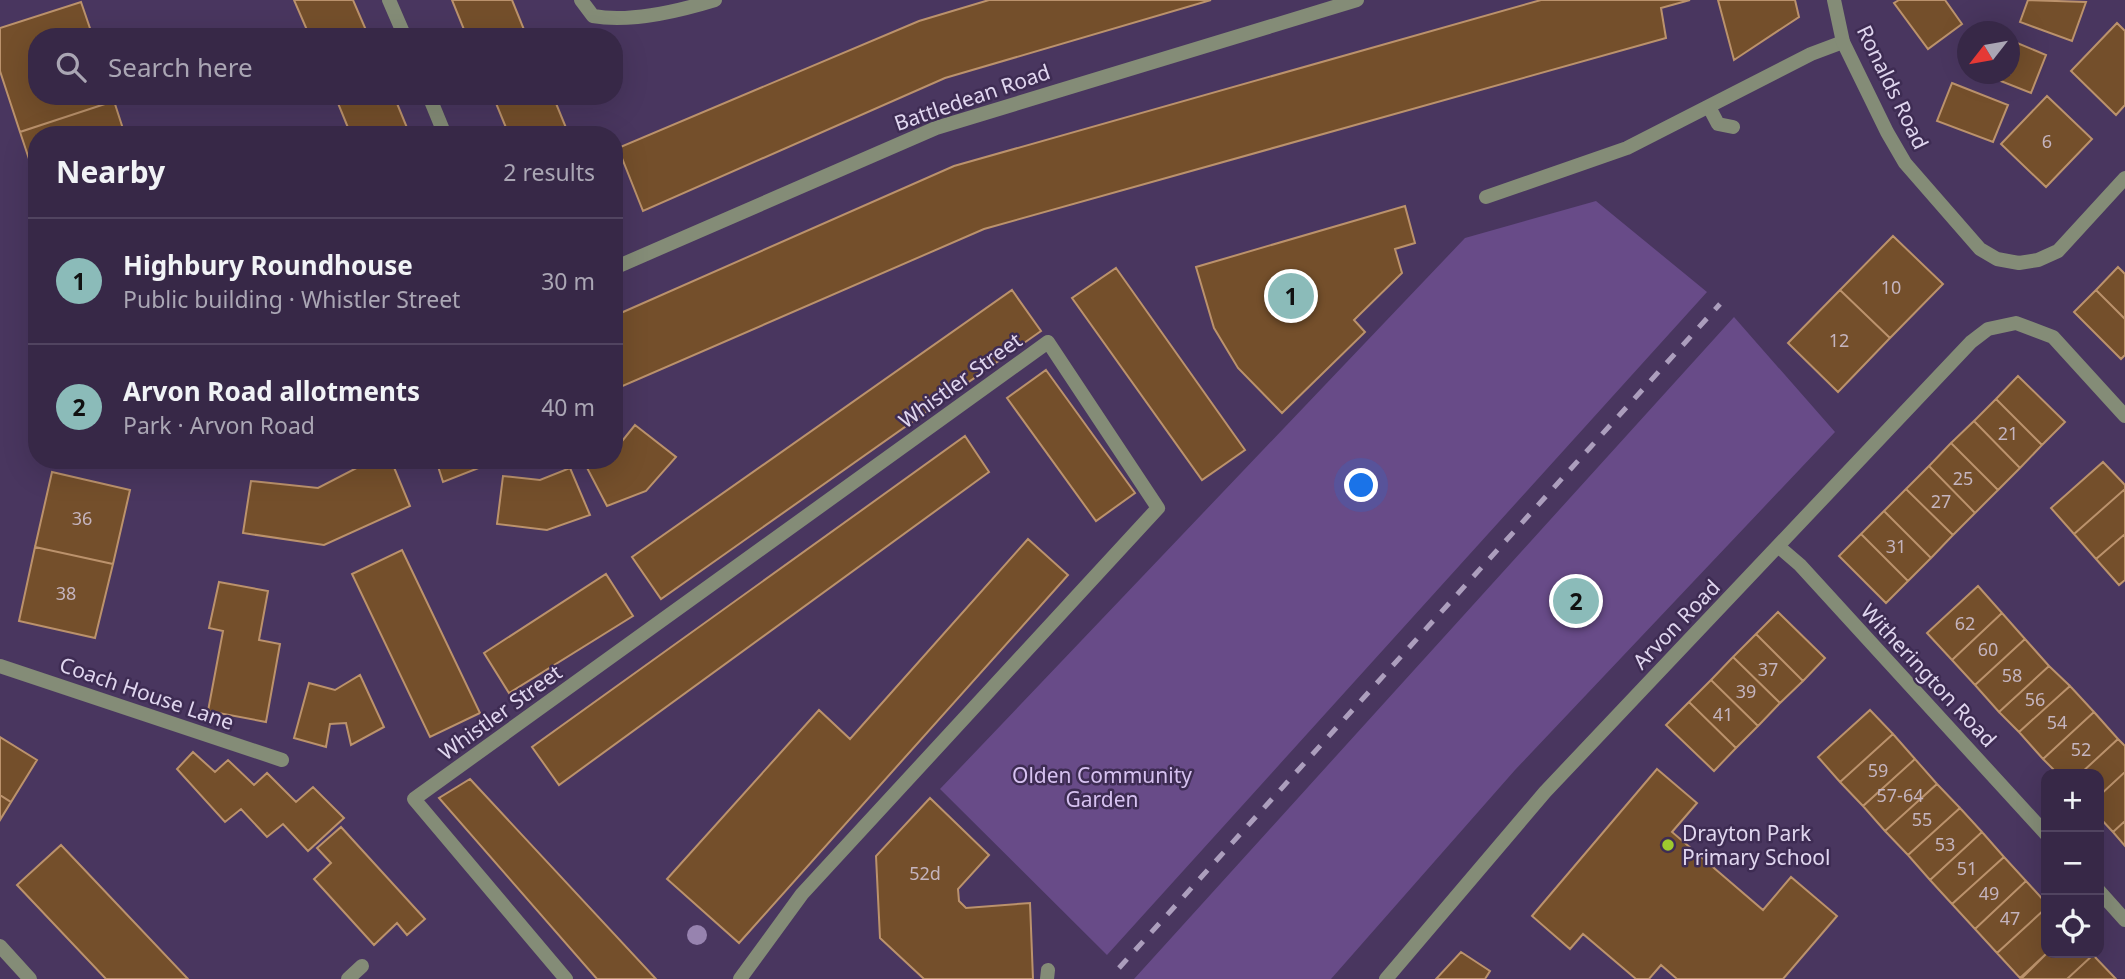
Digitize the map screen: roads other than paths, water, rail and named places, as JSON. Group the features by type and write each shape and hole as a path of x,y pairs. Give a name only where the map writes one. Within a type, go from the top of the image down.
{"street":[{"path":"389,0 401,28"},
{"path":"581,0 593,16 610,19 686,9 715,0"},
{"name":"Battledean Road","path":"623,264 936,128 1357,0"},
{"name":"Ronalds Road","path":"1834,0 1843,42 1905,163 1980,249 1997,259 2019,263 2038,260 2058,251 2125,178"},
{"path":"1486,197 1627,148 1811,54 1843,42"},
{"path":"433,105 441,126"},
{"path":"1709,107 1718,124 1733,127"},
{"name":"Arvon Road","path":"1387,979 1545,792 1971,342 1988,329 2016,323 2053,337 2125,416"},
{"name":"Whistler Street","path":"566,979 414,799 1048,342 1158,508 802,894 740,979"},
{"name":"Witherington Road","path":"1779,547 1800,565 2044,832"},
{"name":"Coach House Lane","path":"0,666 282,761"},
{"path":"2103,895 2125,920"},
{"path":"0,946 30,979"},
{"path":"348,979 362,966"}],"railway":[{"path":"1119,968 1720,304"}],"place":[{"name":"Highbury Roundhouse","path":"1291,296"},
{"name":"Arvon Road allotments","path":"1576,601"},
{"name":"Drayton Park Primary School","path":"1668,845"}],"park label":[{"name":"Olden Community Garden","path":"1102,787"}]}
